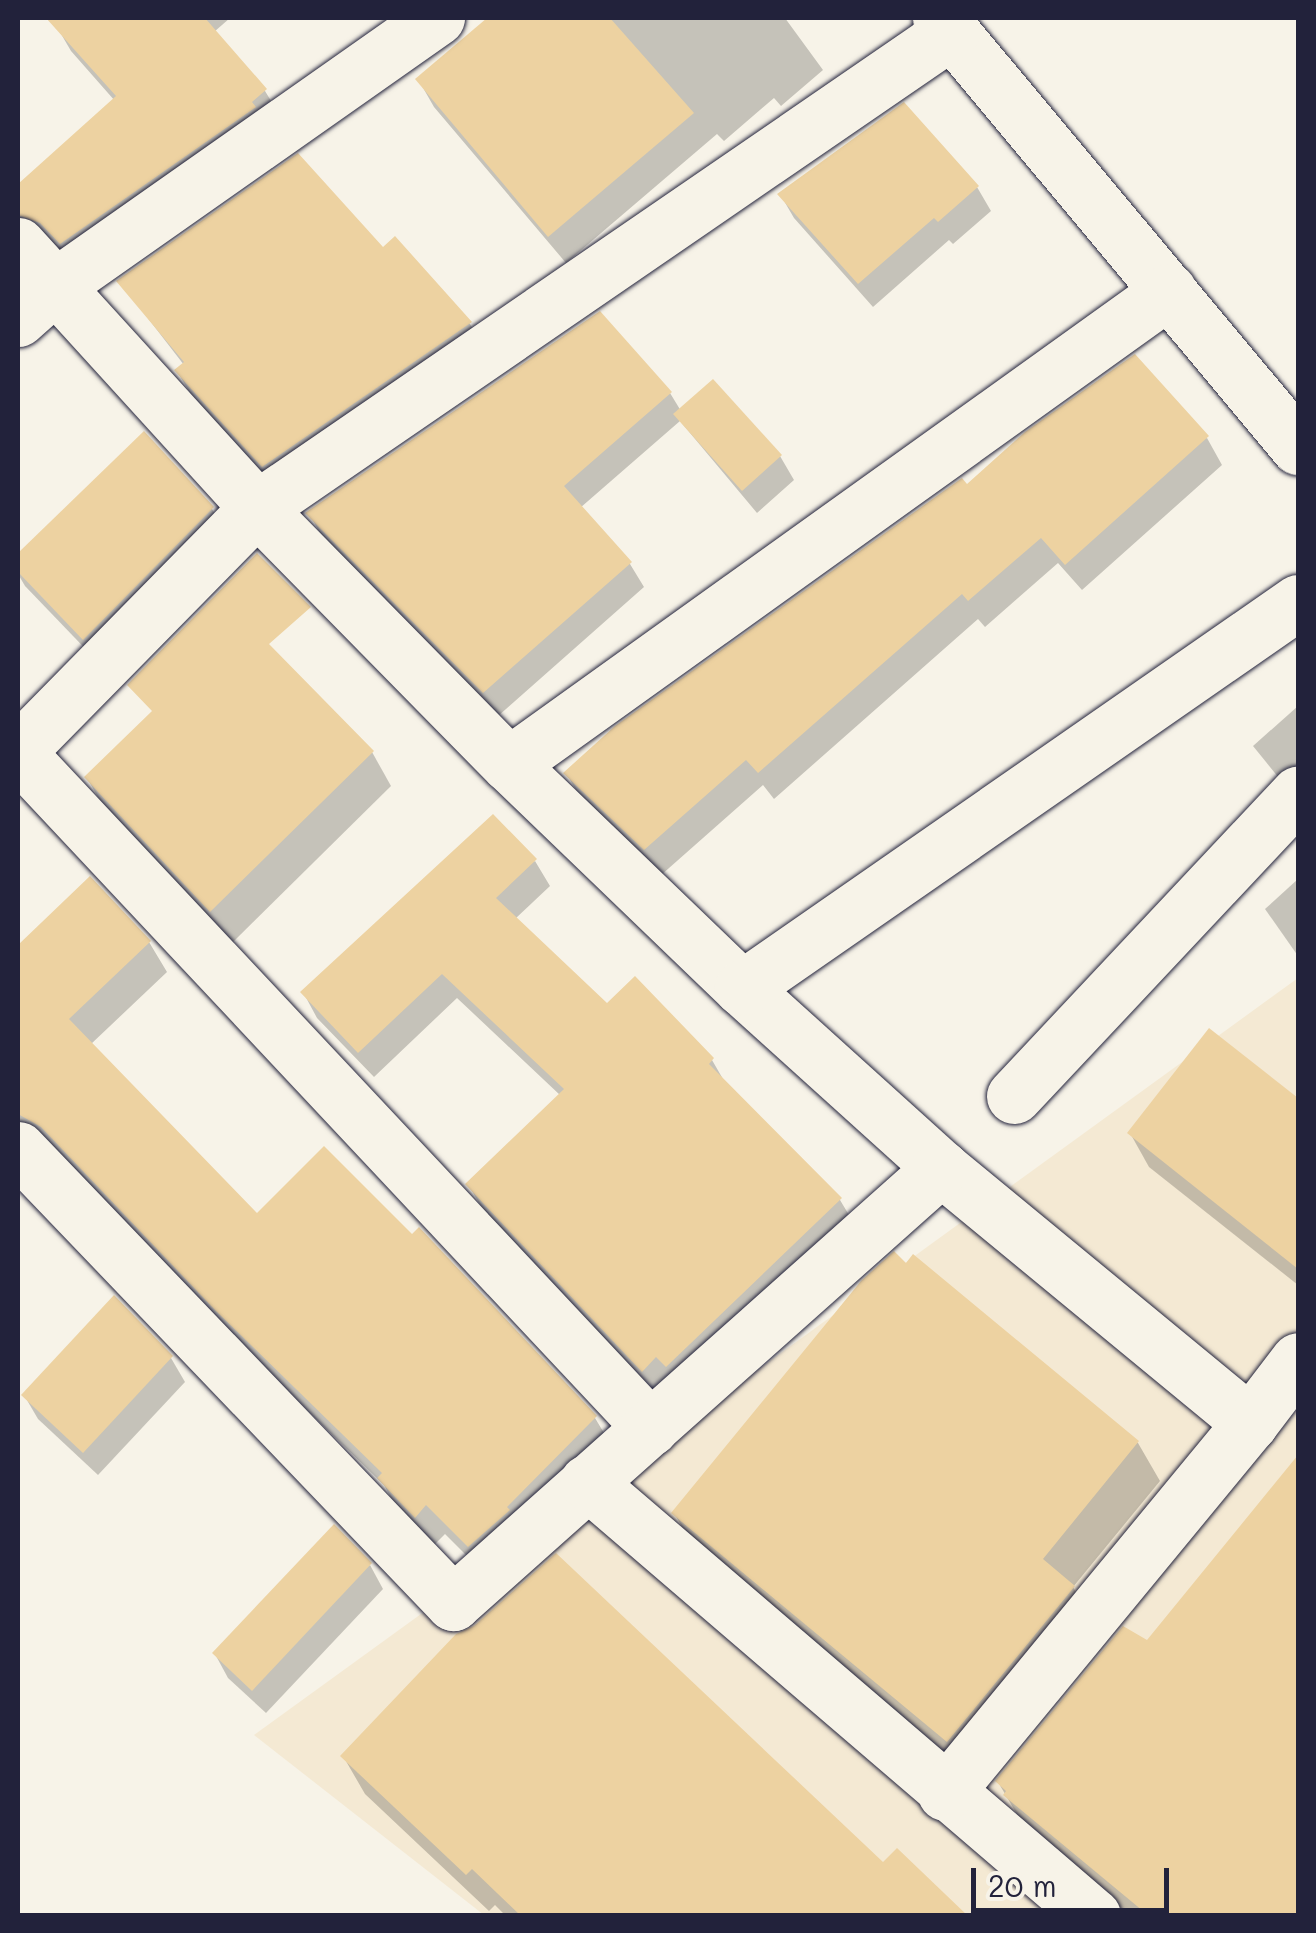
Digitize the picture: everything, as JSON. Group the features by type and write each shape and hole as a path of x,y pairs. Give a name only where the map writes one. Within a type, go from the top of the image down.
{"street":[{"path":"36,302 438,18"},
{"path":"651,1428 18,752 256,508 946,24 1298,447"},
{"path":"18,245 36,302 256,508 509,764 742,988 940,1168 1250,1423"},
{"path":"509,764 1169,292"},
{"path":"742,988 1298,602"},
{"path":"1014,1096 1298,794"},
{"path":"18,1149 453,1603 940,1168"},
{"path":"945,1793 1298,1360"},
{"path":"587,1482 1093,1916"}],"shaded area":[{"path":"1298,978 1298,1915 484,1915 254,1735"}],"building":[{"path":"46,18 205,18 267,89 252,102 256,107 60,244 40,223 18,215 18,184 116,96"},
{"path":"487,18 610,18 694,113 548,237 415,79"},
{"path":"904,102 979,186 938,222 934,218 858,284 777,194"},
{"path":"298,153 383,247 395,236 472,322 262,467 174,370 184,362 116,281"},
{"path":"600,311 672,392 564,486 632,562 483,693 305,513"},
{"path":"1135,354 1209,436 1065,565 1041,538 968,601 962,594 758,773 746,760 644,850 563,773 615,726 962,478 967,484 1025,432"},
{"path":"713,379 782,455 742,491 673,414"},
{"path":"144,431 214,507 83,640 18,572 18,553"},
{"path":"257,553 311,607 269,644 374,751 210,912 84,777 152,711 127,685"},
{"path":"493,814 537,859 496,898 607,1003 635,976 714,1058 709,1064 842,1198 666,1367 656,1357 642,1372 465,1184 564,1089 442,974 358,1053 300,992"},
{"path":"90,876 151,941 69,1019 257,1213 324,1146 412,1234 419,1227 597,1416 507,1507 510,1510 468,1547 426,1505 415,1518 377,1478 382,1473 216,1311 41,1127 18,1114 18,945"},
{"path":"1209,1028 1298,1098 1298,1269 1127,1133"},
{"path":"894,1251 906,1263 913,1254 1139,1441 1043,1559 1075,1586 947,1742 671,1513 861,1281"},
{"path":"114,1295 173,1356 83,1453 21,1395"},
{"path":"1298,1455 1298,1916 1149,1916 1003,1795 1006,1791 995,1781 1123,1626 1147,1640"},
{"path":"334,1524 372,1563 252,1691 212,1653"},
{"path":"556,1553 883,1862 897,1848 968,1916 521,1916 472,1869 466,1875 340,1756 456,1634 474,1626"}]}
